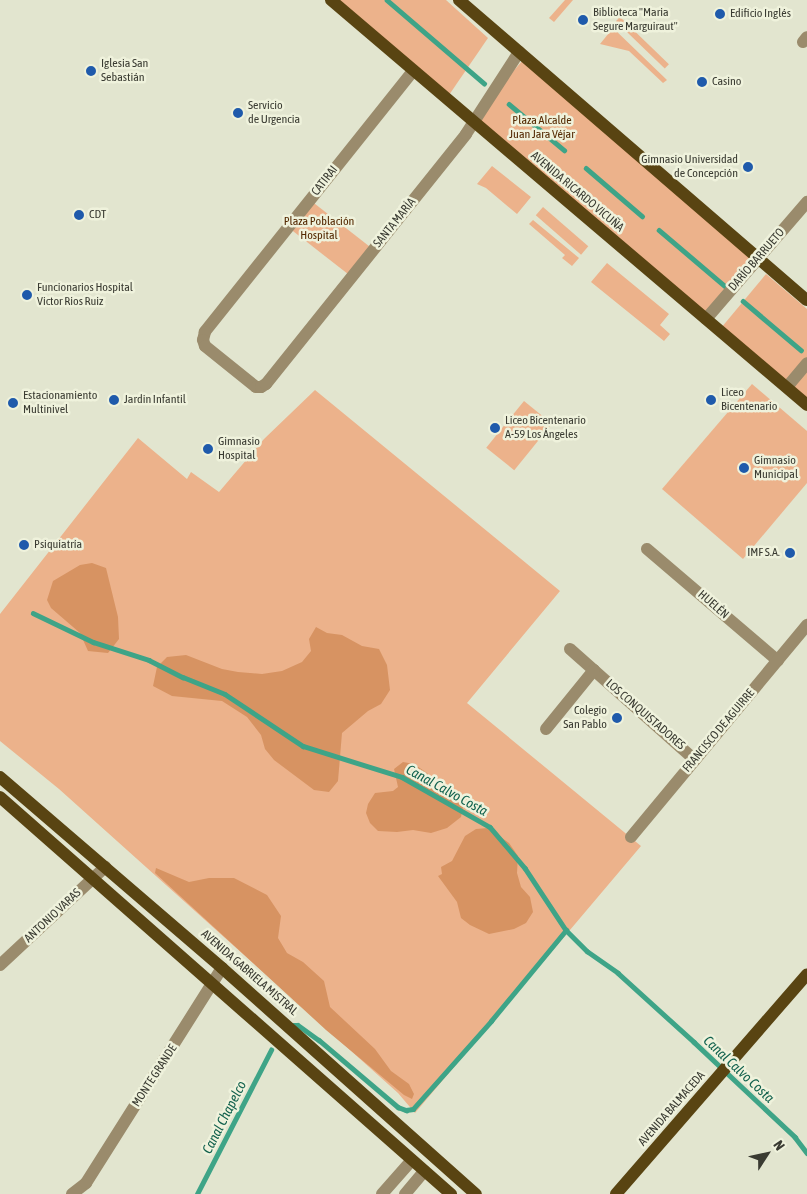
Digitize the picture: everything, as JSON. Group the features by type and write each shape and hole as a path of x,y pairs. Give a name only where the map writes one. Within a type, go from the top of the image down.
{"main road":[{"name":"AVENIDA RICARDO VICUÑA","path":"331,0 473,123 807,405"},
{"path":"458,0 807,300"},
{"name":"AVENIDA GABRIELA MISTRAL","path":"0,776 222,968 476,1194"},
{"path":"0,797 92,880 451,1194"},
{"name":"AVENIDA BALMACEDA","path":"616,1194 807,974"}],"street":[{"name":"SANTA MARÍA","path":"261,387 473,123 519,52"},
{"name":"CATIRAI","path":"261,387 256,387 205,346 203,340 206,332 413,71"},
{"name":"DARÍO BARRUETO","path":"706,319 807,202"},
{"path":"787,387 807,363"},
{"name":"HUELÉN","path":"647,549 778,661"},
{"name":"FRANCISCO DE AGUIRRE","path":"631,837 778,661 806,631"},
{"name":"LOS CONQUISTADORES","path":"570,650 695,760"},
{"name":"LOS CONQUISTADORES","path":"546,729 594,670"},
{"name":"ANTONIO VARAS","path":"0,965 105,867"},
{"name":"MONTE GRANDE","path":"72,1194 86,1188 222,968"},
{"path":"382,1194 412,1160"},
{"path":"405,1194 424,1171"}],"green space":[{"path":"338,0 446,0 488,38 449,95"},
{"path":"565,0 573,0 554,22 549,18"},
{"path":"620,17 669,64 665,69 616,21"},
{"path":"613,28 667,80 663,83 629,51 600,44"},
{"name":"Plaza Alcalde Juan Jara Véjar","path":"523,60 752,259 701,318 472,119"},
{"path":"492,166 531,197 517,214 486,188 477,184"},
{"name":"Plaza Población Hospital","path":"310,200 373,249 351,277 288,228"},
{"path":"543,207 588,246 581,255 536,215"},
{"path":"533,220 579,258 572,266 562,258 565,255 529,224"},
{"path":"607,263 669,314 660,325 670,334 664,341 591,282"},
{"path":"766,274 807,309 807,402 721,328"},
{"name":"Gimnasio Municipal","path":"752,384 807,431 807,483 743,559 662,489"},
{"path":"315,390 560,591 467,703 641,846 415,1113 398,1093 59,789 0,741 0,614 138,438 187,479 191,472 219,492 264,439"},
{"path":"524,401 552,424 514,470 486,448"}],"shaded area":[{"path":"92,563 106,568 118,617 119,639 108,653 88,651 80,633 51,608 47,600 53,581 80,565"},
{"path":"316,627 327,633 342,635 362,646 379,649 387,665 390,690 381,704 368,711 342,733 338,781 329,792 314,790 274,760 265,749 261,735 247,717 222,701 172,696 153,686 157,667 167,657 186,655 222,669 238,672 262,674 282,671 302,662 311,651 309,639"},
{"path":"403,762 414,764 427,773 434,783 454,794 463,807 461,817 447,828 431,833 413,830 397,832 378,831 370,823 366,813 368,804 375,793 393,791 398,787 394,769"},
{"path":"488,828 509,843 518,856 517,873 521,887 530,897 533,912 526,923 514,929 489,934 470,925 461,918 457,902 438,876 442,874 441,867 452,861 465,836 476,829"},
{"path":"156,868 189,882 209,878 234,878 267,895 281,916 278,938 287,953 303,962 324,981 330,1007 375,1049 391,1071 409,1084 414,1094 412,1099 404,1095 326,1030 155,873"}],"waterway":[{"path":"387,0 484,83"},
{"path":"509,104 564,150"},
{"path":"586,168 642,216"},
{"path":"659,230 725,286"},
{"path":"743,301 801,350"},
{"name":"Canal Calvo Costa","path":"33,613 93,642 149,660 183,677 225,694 303,746 402,777 490,827 525,868 566,930 587,951 618,973 694,1042 795,1137 807,1153"},
{"path":"291,1025 298,1025 319,1040 398,1107 406,1110 413,1109 491,1021 566,930"},
{"name":"Canal Chapelco","path":"197,1194 271,1050"}],"place":[{"name":"Edificio Inglés","path":"720,14"},
{"name":"Biblioteca \"Maria Segure Marguiraut\"","path":"583,20"},
{"name":"Iglesia San Sebastián","path":"91,71"},
{"name":"Casino","path":"702,82"},
{"name":"Servicio de Urgencia","path":"238,113"},
{"name":"Gimnasio Universidad de Concepción","path":"748,167"},
{"name":"CDT","path":"79,215"},
{"name":"Funcionarios Hospital Victor Rios Ruiz","path":"27,295"},
{"name":"Jardin Infantil","path":"114,400"},
{"name":"Liceo Bicentenario","path":"711,400"},
{"name":"Estacionamiento Multinivel","path":"13,403"},
{"name":"Liceo Bicentenario A-59 Los Ángeles","path":"495,428"},
{"name":"Gimnasio Hospital","path":"208,449"},
{"name":"Gimnasio Municipal","path":"744,468"},
{"name":"Psiquiatría","path":"24,545"},
{"name":"IMF S.A.","path":"790,553"},
{"name":"Colegio San Pablo","path":"617,718"}]}
